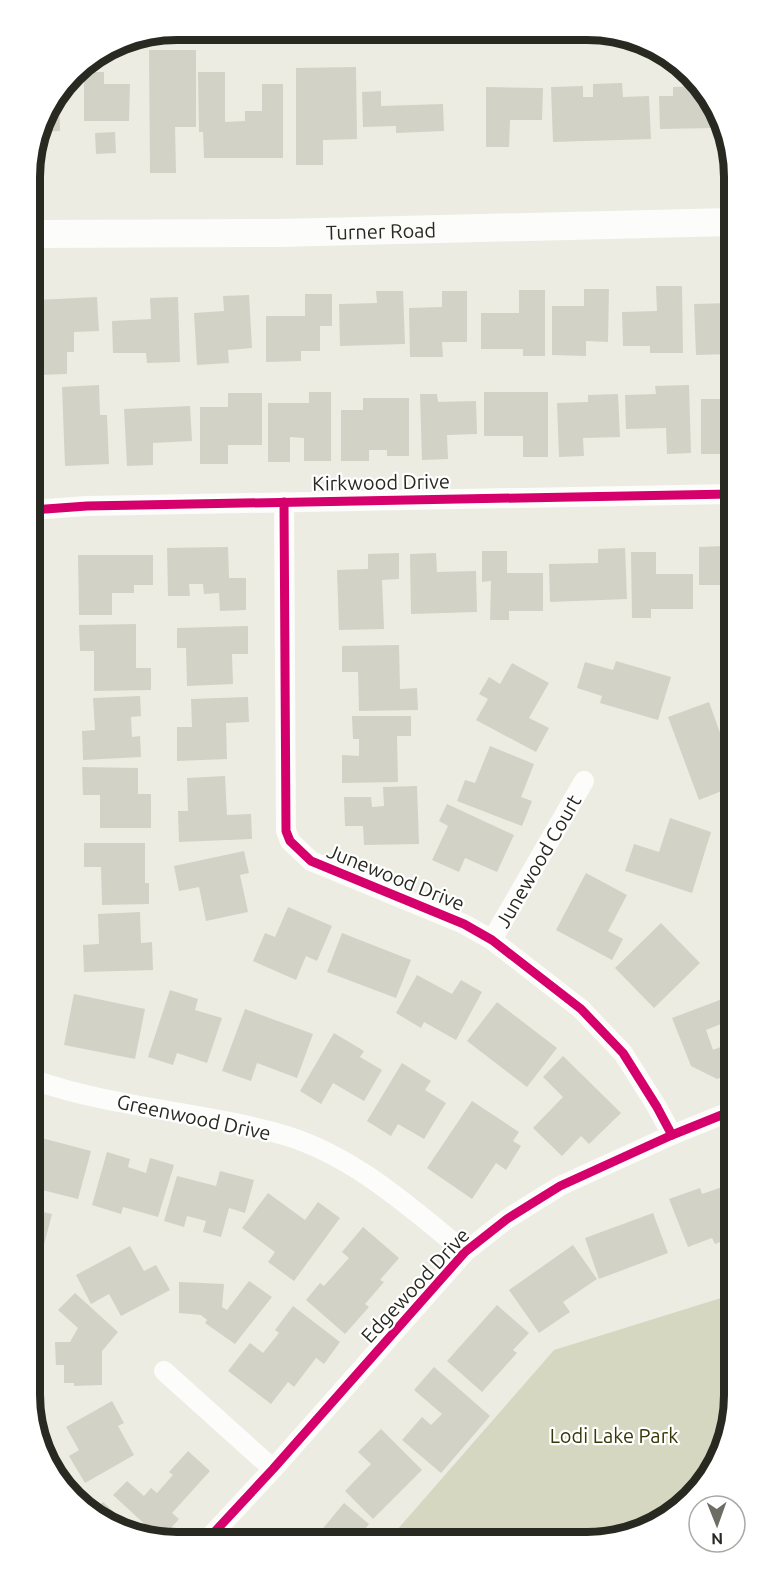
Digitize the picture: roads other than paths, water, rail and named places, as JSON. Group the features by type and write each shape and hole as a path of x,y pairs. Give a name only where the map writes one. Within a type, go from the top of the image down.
{"main road":[{"name":"Turner Road","path":"41,234 290,233 724,222"}],"street":[{"name":"Kirkwood Drive","path":"41,509 87,506 724,494"},
{"name":"Junewood Drive","path":"284,502 286,831 290,842 311,861 464,924 492,940 581,1009 623,1053 672,1135"},
{"name":"Junewood Court","path":"492,940 584,781"},
{"name":"Greenwood Drive","path":"40,1082 132,1105 217,1118 289,1137 344,1162 406,1204 465,1252"},
{"name":"Edgewood Drive","path":"214,1532 465,1252 507,1219 560,1186 724,1114"},
{"path":"164,1371 273,1469"}],"park label":[{"name":"Lodi Lake Park","path":"614,1435"}]}
